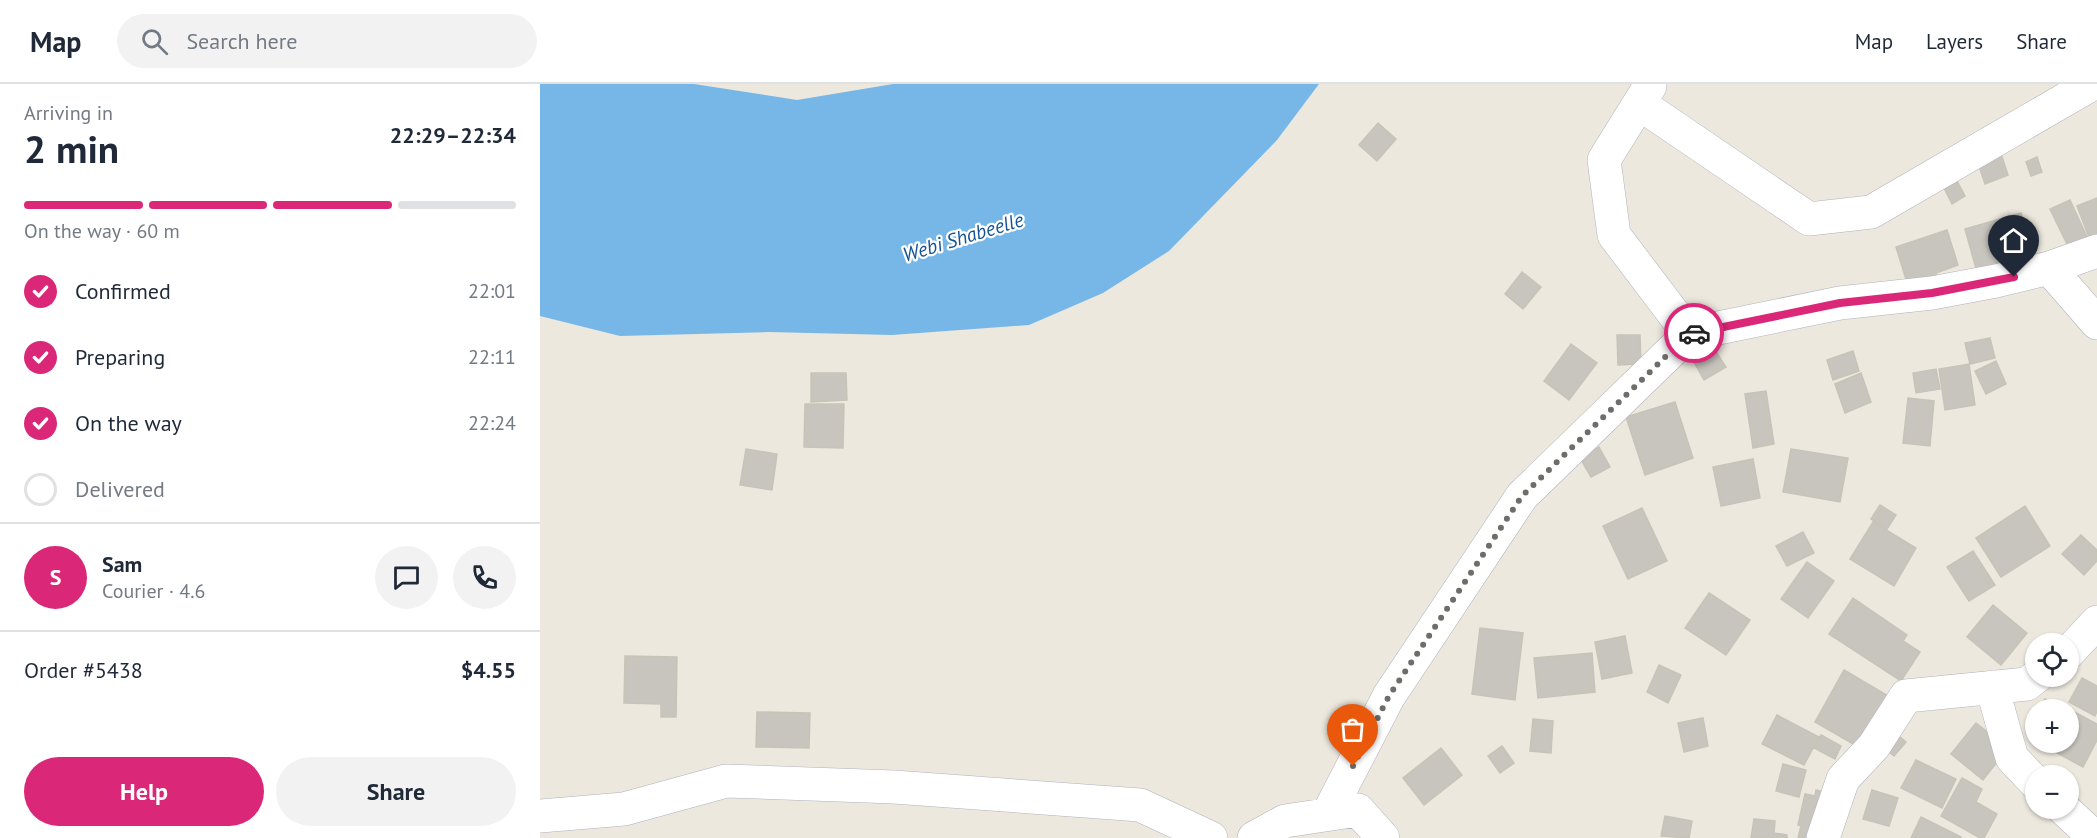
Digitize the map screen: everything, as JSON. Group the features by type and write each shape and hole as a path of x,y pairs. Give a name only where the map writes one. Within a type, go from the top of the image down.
{"street":[{"path":"1689,334 1614,235 1604,160 1645,94 1809,219 1871,212 2092,84"},
{"path":"1383,838 1358,810 1332,806 1389,696 1522,496 1689,334 1840,303 1932,293 1996,281 2049,268 2097,251"},
{"path":"2049,268 2097,323"},
{"path":"2079,641 2097,622"},
{"path":"1823,838 1843,779 1874,746 1906,696 2025,684"},
{"path":"1992,687 2012,758 2025,772"},
{"path":"540,816 624,809 726,781 894,786 1140,805 1211,838"},
{"path":"1254,838 1285,821 1358,810"},
{"path":"2075,819 2095,838"}],"water":[{"name":"Webi Shabeelle","path":"540,84 694,84 797,100 893,84 1319,84 1277,140 1169,251 1103,293 1029,325 892,335 769,332 620,336 540,316"}],"building":[{"path":"1378,123 1396,139 1377,161 1359,145"},
{"path":"2001,154 2008,175 1985,184 1978,163"},
{"path":"2037,157 2042,172 2031,176 2026,162"},
{"path":"1957,181 1965,196 1952,204 1944,188"},
{"path":"2097,198 2097,237 2090,240 2077,206"},
{"path":"2070,200 2087,237 2068,246 2050,209"},
{"path":"2021,213 2032,257 1977,272 1965,229"},
{"path":"1947,230 1958,265 1936,273 1938,280 1909,289 1896,247"},
{"path":"1522,272 1541,287 1523,309 1505,294"},
{"path":"1617,335 1640,335 1641,364 1618,365"},
{"path":"1990,338 1995,358 1970,364 1965,343"},
{"path":"1571,344 1597,363 1569,400 1544,381"},
{"path":"1715,350 1726,367 1704,380 1694,362"},
{"path":"1853,351 1859,371 1833,380 1827,360"},
{"path":"1996,361 2006,384 1986,394 1975,371"},
{"path":"1969,364 1975,405 1945,410 1939,369"},
{"path":"1936,369 1940,389 1916,393 1913,373"},
{"path":"811,373 846,373 847,400 811,402"},
{"path":"1861,373 1871,402 1845,413 1835,384"},
{"path":"1766,391 1774,444 1753,448 1745,394"},
{"path":"1908,398 1934,401 1930,446 1903,443"},
{"path":"1675,402 1693,458 1645,475 1626,417"},
{"path":"805,404 844,404 843,448 804,447"},
{"path":"1599,447 1610,467 1591,477 1580,458"},
{"path":"746,449 777,454 772,490 740,485"},
{"path":"1791,449 1848,458 1840,502 1783,492"},
{"path":"1753,459 1760,498 1721,506 1713,467"},
{"path":"1880,505 1896,515 1887,529 1871,519"},
{"path":"2025,506 2050,546 2001,577 1976,538"},
{"path":"1642,508 1667,561 1628,579 1603,526"},
{"path":"1873,522 1916,548 1894,586 1850,559"},
{"path":"1803,532 1814,553 1787,566 1776,546"},
{"path":"2081,535 2097,550 2097,561 2084,575 2062,554"},
{"path":"1973,551 1995,585 1969,601 1947,567"},
{"path":"1807,562 1834,581 1808,618 1781,599"},
{"path":"1709,593 1750,620 1726,655 1685,628"},
{"path":"1853,598 1907,635 1903,641 1920,652 1901,681 1829,634"},
{"path":"1993,605 2027,633 2001,665 1967,637"},
{"path":"1480,628 1523,633 1515,700 1472,694"},
{"path":"1625,636 1632,673 1602,679 1595,642"},
{"path":"1592,653 1595,692 1538,698 1534,658"},
{"path":"625,656 677,657 676,717 661,717 661,704 624,703"},
{"path":"1659,665 1681,675 1668,703 1647,692"},
{"path":"1844,670 1890,697 1860,748 1815,722"},
{"path":"2082,678 2097,686 2095,716 2079,707 2079,699 2071,699"},
{"path":"757,712 810,713 809,748 756,747"},
{"path":"2079,714 2097,724 2097,740 2083,767 2057,753 2079,753"},
{"path":"1777,715 1819,737 1804,765 1762,744"},
{"path":"1703,718 1708,746 1684,752 1678,723"},
{"path":"1533,719 1553,721 1551,753 1530,751"},
{"path":"1976,723 2008,748 1983,780 1951,754"},
{"path":"1892,730 1906,742 1894,756 1880,745"},
{"path":"1821,735 1841,746 1835,759 1814,748"},
{"path":"1502,746 1514,763 1500,773 1488,756"},
{"path":"1441,748 1462,775 1424,805 1403,778"},
{"path":"1916,760 1956,779 1942,808 1901,788"},
{"path":"1783,764 1806,770 1799,797 1776,791"},
{"path":"1962,778 1982,789 1976,802 1997,814 1984,838 1980,838 1941,816"},
{"path":"1816,790 1830,793 1819,838 1798,838 1801,826 1798,825 1805,794 1815,796"},
{"path":"1872,790 1898,798 1889,826 1863,819"},
{"path":"1665,816 1692,821 1689,838 1661,836"},
{"path":"1921,817 1961,837 1911,838"},
{"path":"1754,819 1775,821 1774,833 1787,835 1787,838 1751,838"}],"way so far":[{"path":"1353,766 1389,696 1522,496 1689,334 1694,333"}],"route":[{"path":"1694,333 1840,303 1932,293 2014,277"}]}
